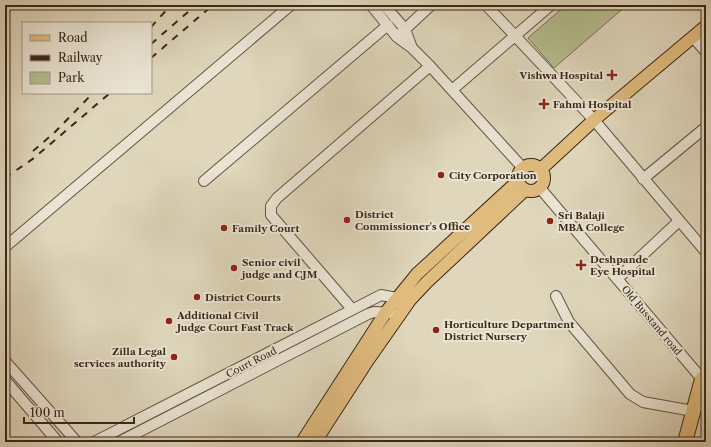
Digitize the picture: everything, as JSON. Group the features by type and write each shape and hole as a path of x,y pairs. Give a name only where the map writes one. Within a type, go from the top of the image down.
{"highway":[{"path":"685,442 704,378"}],"main road":[{"path":"541,169 594,120 706,26"},
{"path":"532,164 541,169 544,178 540,188 533,191 522,186 518,174 522,167 532,164"},
{"path":"302,442 386,312 417,274 522,186"},
{"path":"315,442 368,360 410,300 522,186"}],"street":[{"path":"5,247 291,5"},
{"path":"370,5 397,36 412,48 430,66 522,167"},
{"path":"384,5 405,30 412,48"},
{"path":"397,36 431,5"},
{"path":"486,5 594,120 706,252"},
{"path":"452,90 551,5"},
{"path":"204,181 388,25"},
{"path":"693,37 706,52"},
{"path":"352,309 270,215 271,206 283,193 430,66"},
{"path":"643,179 706,127"},
{"name":"Old Busstand road","path":"540,188 704,378"},
{"path":"617,279 679,221"},
{"name":"Court Road","path":"94,442 382,295 410,300"},
{"path":"556,296 569,322 630,394 642,402 693,411"},
{"path":"119,442 368,314 374,312 386,312 400,315"},
{"path":"266,354 269,365"},
{"path":"5,361 77,442"},
{"path":"5,380 58,442"}],"green space":[{"path":"566,5 627,5 554,68 528,38"}],"railway":[{"path":"152,26 171,5"},
{"path":"152,43 196,5"},
{"path":"152,57 213,5"},
{"path":"33,151 54,133 92,94"},
{"path":"5,178 34,158 109,94"}],"place":[{"name":"Vishwa Hospital","path":"612,75"},
{"name":"Fahmi Hospital","path":"544,104"},
{"name":"City Corporation","path":"441,175"},
{"name":"District Commissioner's Office","path":"347,220"},
{"name":"Sri Balaji MBA College","path":"550,221"},
{"name":"Family Court","path":"224,228"},
{"name":"Deshpande Eye Hospital","path":"581,265"},
{"name":"Senior civil judge and CJM","path":"234,268"},
{"name":"District Courts","path":"197,297"},
{"name":"Additional Civil Judge Court Fast Track","path":"169,321"},
{"name":"Horticulture Department District Nursery","path":"436,330"},
{"name":"Zilla Legal services authority","path":"174,357"}]}
